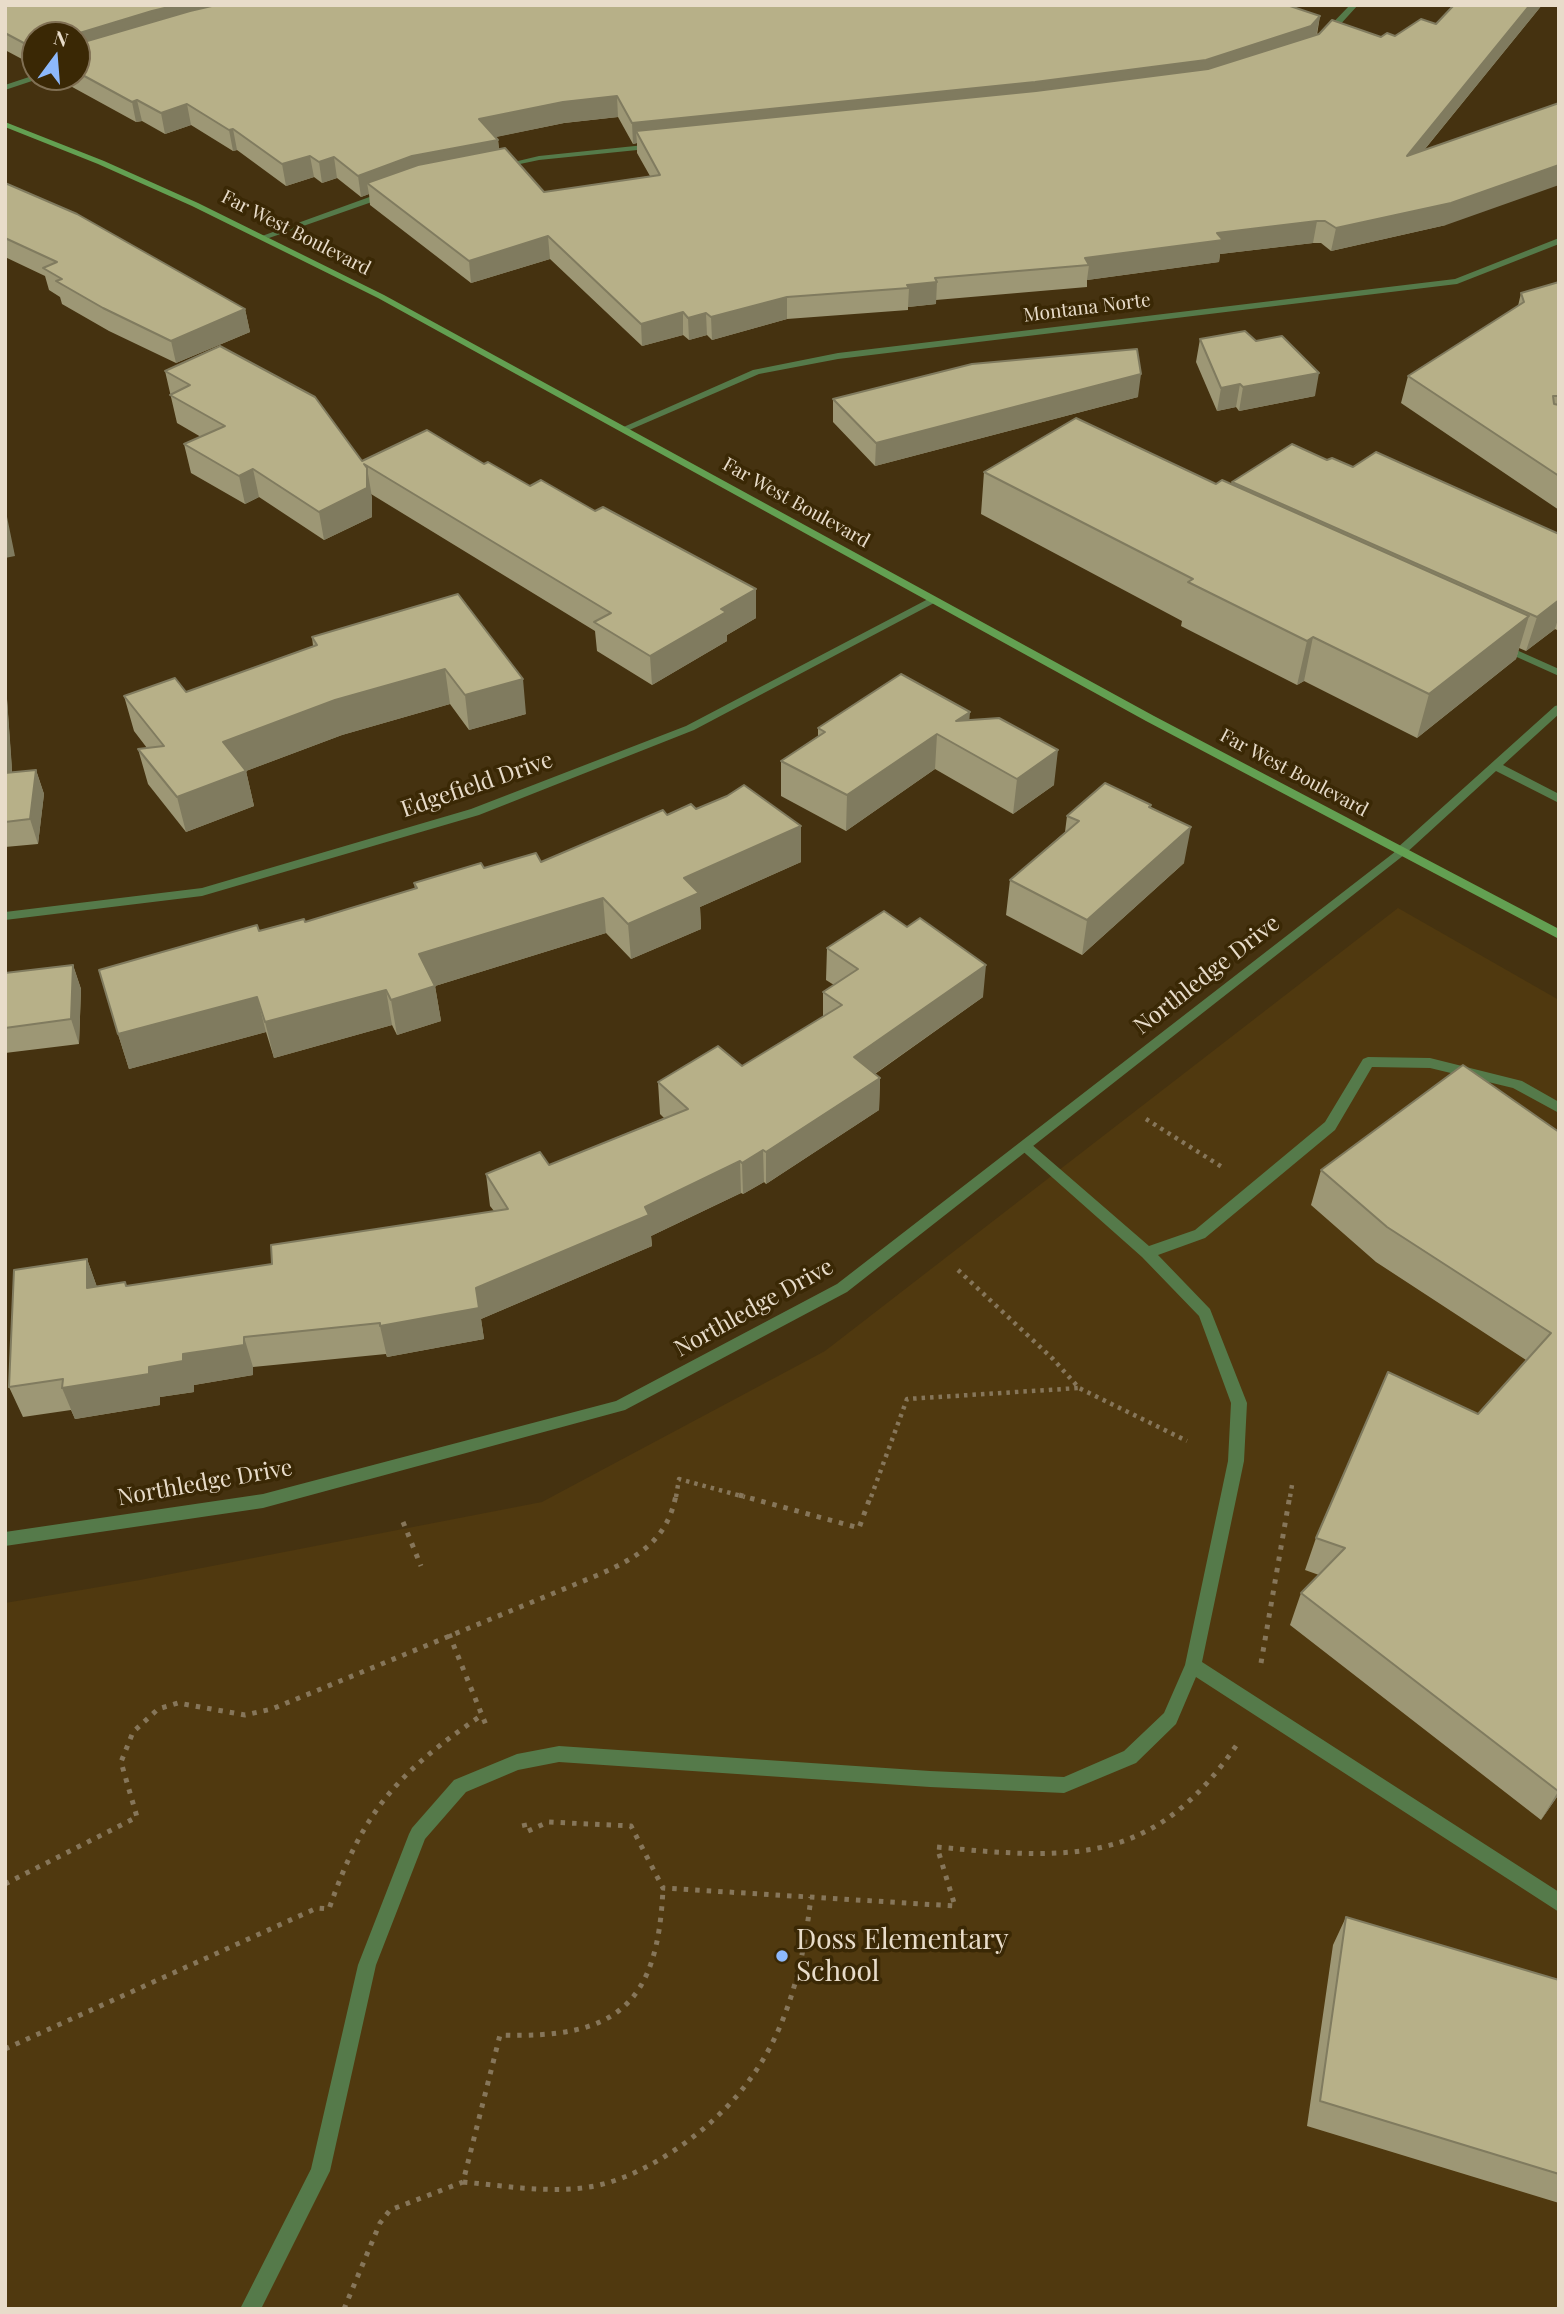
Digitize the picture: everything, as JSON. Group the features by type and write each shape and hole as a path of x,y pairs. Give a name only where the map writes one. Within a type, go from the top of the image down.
{"street":[{"path":"1320,41 1354,5"},
{"name":"Far West Boulevard","path":"5,124 103,161 265,236 624,429 932,600 1559,935"},
{"path":"485,169 539,158 663,146"},
{"path":"265,236 394,191"},
{"name":"Montana Norte","path":"624,429 756,372 770,369 838,356 1457,281 1559,241"},
{"name":"Edgefield Drive","path":"5,916 202,892 475,812 690,729 932,600"},
{"path":"1497,645 1559,673"},
{"name":"Northledge Drive","path":"5,1539 263,1501 620,1406 842,1288 1401,852 1559,708"},
{"path":"1494,766 1559,799"},
{"path":"1147,1253 1200,1234 1330,1126 1368,1062 1430,1063 1455,1069 1517,1084 1559,1108"},
{"path":"250,2309 320,2171 367,1965 418,1834 460,1786 517,1762 559,1754 930,1779 1064,1785 1130,1757 1170,1717 1193,1665 1236,1461 1239,1403 1205,1313 1147,1253 1025,1147"},
{"path":"1193,1665 1559,1903"}],"path":[{"path":"1146,1119 1229,1171"},
{"path":"958,1270 1044,1350 1079,1388 1187,1441"},
{"path":"5,1884 137,1817 121,1762 133,1732 158,1709 178,1703 244,1715 272,1709 648,1553 671,1519 679,1479 859,1528 907,1399 1079,1388"},
{"path":"1260,1667 1292,1485"},
{"path":"403,1522 421,1566"},
{"path":"449,1634 486,1725"},
{"path":"5,2049 317,1908 329,1909 361,1826 391,1786 428,1751 482,1715"},
{"path":"663,1888 955,1906 937,1847 1039,1856 1095,1851 1145,1836 1195,1799 1221,1772 1240,1740"},
{"path":"463,2182 500,2035 534,2038 570,2035 595,2027 620,2011 640,1988 656,1958 664,1919 663,1888 631,1826 548,1822 526,1832 524,1823"},
{"path":"344,2309 380,2223 390,2210 463,2182 547,2190 610,2182 653,2164 705,2132 751,2084 775,2044 796,1989 807,1948 811,1897"}],"shaded area":[{"name":"Doss Elementary School","path":"1398,908 1559,1000 1559,2309 5,2309 5,1603 140,1580 542,1502 825,1351"}],"building":[{"path":"5,5 177,5 91,30 91,21 21,21 21,42 5,33"},
{"path":"216,5 1287,5 1320,16 1311,26 1206,60 1035,82 632,123 617,96 563,102 479,119 498,140 412,156 358,176 334,157 319,162 310,156 282,164 233,129 229,130 187,104 161,113 137,100 132,102 91,80 91,40"},
{"path":"1454,5 1530,5 1407,156 1559,103 1559,165 1451,203 1336,228 1325,221 1317,221 1217,233 1223,240 1085,258 1089,265 935,278 937,282 907,285 909,288 787,297 711,317 706,313 688,318 683,312 641,324 548,236 469,261 367,183 418,165 505,148 544,192 660,175 636,131 1036,91 1208,69 1319,34 1332,20 1381,37 1387,33 1395,36 1421,19 1436,24"},
{"path":"5,183 77,214 245,309 171,341 103,308 56,281 62,279 43,268 57,262 5,238"},
{"path":"1559,282 1559,396 1553,396 1554,404 1559,405 1559,476 1408,376 1524,302 1521,293"},
{"path":"1245,331 1256,341 1282,336 1319,373 1243,387 1240,384 1221,388 1200,339"},
{"path":"220,346 315,397 362,461 427,430 484,464 488,462 530,486 541,480 595,511 603,507 756,589 721,609 726,612 650,656 594,622 611,613 364,464 367,468 367,488 319,512 253,469 239,476 184,444 225,426 170,395 190,385 165,371"},
{"path":"1137,349 1141,374 876,443 833,399 972,364"},
{"path":"1076,418 1216,484 1222,480 1529,616 1429,694 1313,637 1307,641 1188,582 1193,579 984,472"},
{"path":"1292,444 1327,460 1332,458 1353,467 1376,452 1559,534 1559,600 1537,617 1232,482"},
{"path":"458,594 523,679 465,695 445,669 335,700 223,742 246,771 177,797 138,749 164,746 124,696 175,678 186,692 317,645 312,637"},
{"path":"901,674 970,712 956,721 999,718 1058,750 1017,779 937,734 847,795 781,761 825,732 818,728"},
{"path":"36,770 30,819 5,822 5,773"},
{"path":"1105,783 1191,827 1087,920 1010,880 1079,821 1067,816"},
{"path":"744,785 801,826 684,878 699,893 628,924 603,898 419,954 435,986 391,1000 386,990 265,1022 257,997 118,1034 99,970 257,925 259,931 304,919 305,922 417,888 414,883 481,863 484,868 536,853 541,862 663,810 667,815 691,804 696,809 727,796"},
{"path":"884,911 907,927 920,918 986,965 854,1057 880,1078 766,1152 763,1150 742,1163 740,1161 645,1207 649,1215 476,1288 479,1308 380,1326 380,1323 244,1337 244,1345 183,1354 183,1361 149,1367 149,1374 62,1388 63,1379 9,1387 14,1270 87,1259 87,1288 125,1282 126,1286 272,1264 271,1245 508,1209 486,1174 540,1152 549,1165 688,1109 658,1082 718,1046 742,1066 842,1005 823,992 858,969 827,948"},
{"path":"73,965 71,1019 5,1028 5,973"},
{"path":"1463,1065 1559,1132 1558,1791 1301,1593 1345,1548 1316,1538 1388,1372 1478,1414 1551,1333 1387,1227 1321,1170"},
{"path":"1346,1917 1559,1980 1559,2174 1320,2101"}],"place":[{"name":"Doss Elementary School","path":"782,1956"}]}
